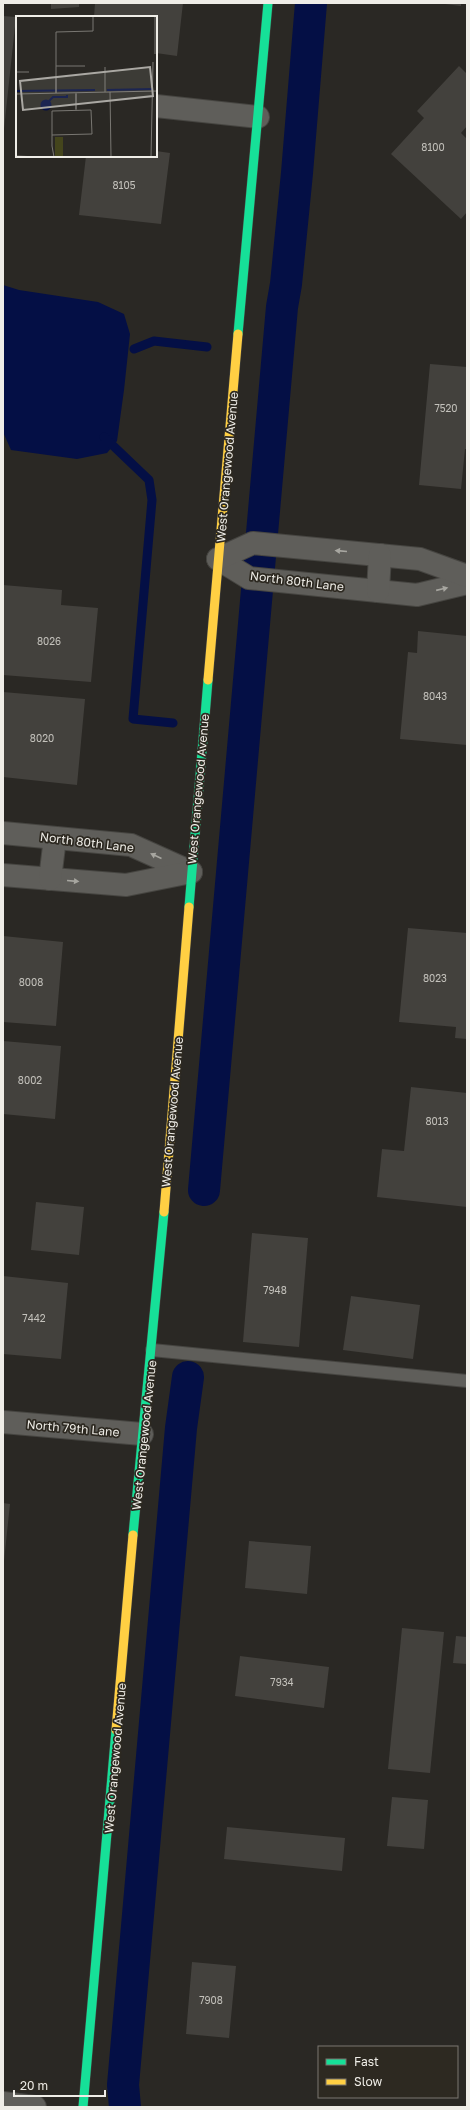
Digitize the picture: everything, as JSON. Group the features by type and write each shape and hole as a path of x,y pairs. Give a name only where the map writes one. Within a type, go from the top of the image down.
{"street":[{"name":"West Orangewood Avenue","path":"83,2107 142,1434 152,1350 191,872 268,3"},
{"path":"157,106 258,117"},
{"path":"218,559 263,544 420,559 467,576"},
{"path":"378,591 380,555"},
{"name":"North 80th Lane","path":"218,559 260,578 417,595 467,583"},
{"name":"North 80th Lane","path":"3,833 131,845 191,872"},
{"path":"50,879 55,838"},
{"path":"3,875 126,885 191,872"},
{"name":"North 79th Lane","path":"3,1422 142,1434"},
{"path":"3,2103 35,2107"}],"lane":[{"path":"152,1350 467,1381"}],"shaded area":[{"path":"3,285 19,290 98,302 124,314 130,334 124,390 117,441 107,453 77,459 11,450 3,432"}],"building":[{"path":"51,3 79,3 79,7 51,9"},
{"path":"95,3 183,3 177,56 157,53 157,16 94,16"},
{"path":"437,3 461,3 461,6"},
{"path":"3,16 16,17 4,129 3,128"},
{"path":"459,66 467,74 467,126 461,133 467,139 467,212 461,219 391,154 424,118 417,111"},
{"path":"157,151 170,153 161,224 79,215 86,157 157,157"},
{"path":"430,364 467,367 467,449 465,449 461,489 419,485"},
{"path":"3,585 62,590 61,605 98,608 91,682 3,675"},
{"path":"418,631 467,636 467,745 400,739 408,652 417,653"},
{"path":"3,692 85,699 77,785 3,777"},
{"path":"408,928 467,933 467,1039 455,1038 456,1027 399,1022"},
{"path":"3,936 63,942 56,1026 3,1022"},
{"path":"3,1041 61,1046 55,1119 3,1114"},
{"path":"411,1087 467,1093 467,1207 377,1197 382,1149 404,1151"},
{"path":"36,1202 84,1207 79,1255 31,1250"},
{"path":"252,1233 308,1238 299,1347 243,1342"},
{"path":"3,1276 68,1283 61,1359 3,1354"},
{"path":"351,1296 420,1305 413,1359 343,1350"},
{"path":"3,1503 10,1504 4,1561 3,1561"},
{"path":"249,1541 311,1546 307,1594 245,1588"},
{"path":"402,1628 444,1632 430,1773 388,1769"},
{"path":"456,1636 467,1637 467,1664 453,1663"},
{"path":"240,1656 329,1667 324,1708 235,1696"},
{"path":"392,1797 428,1800 424,1849 387,1846"},
{"path":"227,1827 345,1838 342,1871 224,1859"},
{"path":"192,1962 236,1966 229,2038 186,2034"}],"waterway":[{"path":"204,1190 282,307 286,284 297,173 311,3"},
{"path":"134,349 154,341 207,347"},
{"path":"104,437 149,480 152,500 133,719 173,723"},
{"path":"125,2107 123,2085 181,1428 188,1377"}],"traffic: fast":[{"path":"238,334 268,3"},
{"path":"189,907 208,680"},
{"path":"133,1535 164,1212"},
{"path":"83,2107 116,1730"}],"traffic: slow":[{"path":"208,680 238,334"},
{"path":"164,1212 189,907"},
{"path":"116,1730 133,1535"}]}
